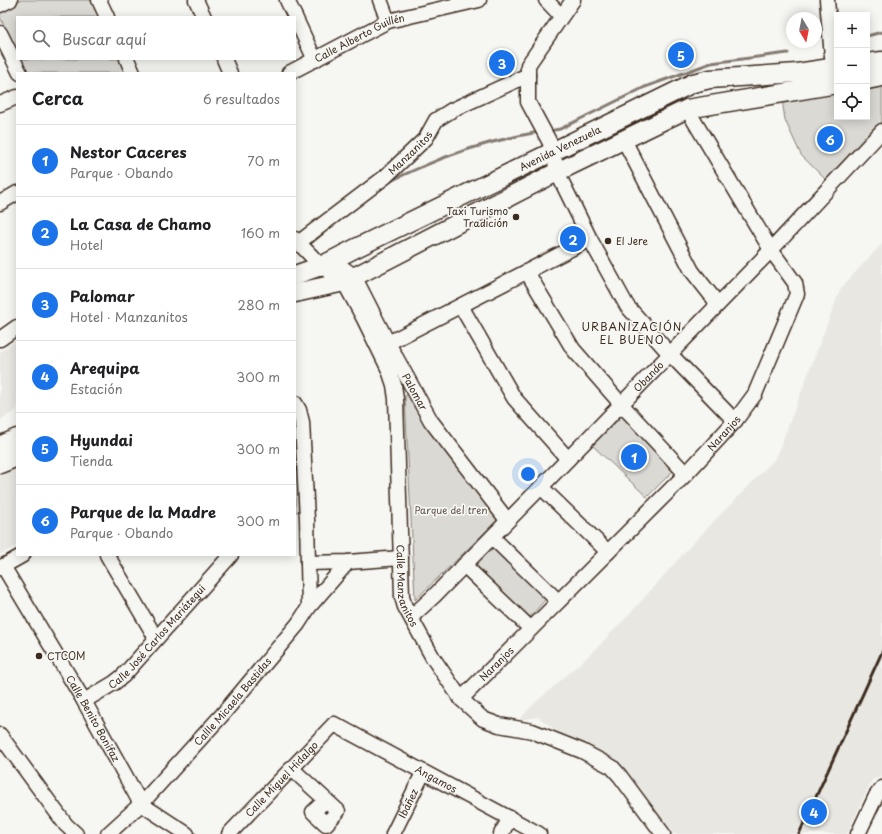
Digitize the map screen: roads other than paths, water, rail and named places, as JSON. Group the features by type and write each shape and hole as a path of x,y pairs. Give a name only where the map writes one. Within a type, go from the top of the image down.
{"main road":[{"path":"870,63 882,61"},
{"name":"Avenida Venezuela","path":"296,274 551,146 693,83 710,79 797,73 834,73"},
{"name":"Avenida Venezuela","path":"296,293 349,279 557,172 687,109 834,73"},
{"path":"870,79 882,77"},
{"path":"0,446 16,438"},
{"path":"0,464 16,457"}],"street":[{"path":"0,5 10,0"},
{"path":"99,0 107,16"},
{"path":"196,0 204,16"},
{"path":"287,0 295,16"},
{"path":"380,0 388,21"},
{"name":"Calle Alberto Guillén","path":"291,72 388,21 479,0"},
{"path":"546,0 561,16"},
{"path":"573,0 528,65 528,102 542,126 551,146 557,172 590,240 627,306 670,354 735,421"},
{"path":"827,0 834,57"},
{"path":"296,19 315,60"},
{"path":"0,33 20,72"},
{"path":"126,60 132,72"},
{"path":"224,60 230,72"},
{"name":"Manzanitos","path":"298,243 385,177 426,138 436,120 452,110 528,75"},
{"path":"0,104 16,97"},
{"name":"Naranjos","path":"461,699 686,474 735,421 755,394 797,294 795,283 770,250 687,109"},
{"name":"Obando","path":"411,617 492,537 670,354 882,131"},
{"path":"624,140 692,271 718,304"},
{"path":"0,203 16,194"},
{"path":"388,343 590,240"},
{"path":"298,243 321,261"},
{"name":"Palomar","path":"321,261 349,279 388,343 430,421 507,520"},
{"path":"527,272 573,349 621,404 686,474"},
{"name":"Calle Manzanitos","path":"349,279 364,319 394,385 396,399 402,597 405,607 433,658 461,699 483,719 499,726 532,731 582,751 612,767 663,834"},
{"path":"461,306 514,398 568,459"},
{"path":"0,339 16,328"},
{"path":"296,405 302,416 301,519 308,563 309,607"},
{"path":"541,487 608,552"},
{"path":"492,537 558,601"},
{"path":"2,567 21,556"},
{"path":"108,556 156,638"},
{"name":"Calle José Carlos Mariátegui","path":"84,701 123,676 223,558"},
{"path":"308,563 400,558"},
{"name":"Callle Micaela Bastidas","path":"108,834 140,804 222,715 298,624 309,607 348,562"},
{"path":"464,565 530,629"},
{"name":"Calle Benito Bonifaz","path":"2,567 84,701 140,804 187,834"},
{"name":"Calle Miguel Hidalgo","path":"229,834 334,724"},
{"name":"Angamos","path":"334,724 539,834"},
{"path":"0,734 66,825 76,834"},
{"path":"292,769 326,800"},
{"name":"Ibáñez","path":"393,834 423,773"},
{"path":"858,834 876,796 882,788"},
{"path":"501,834 510,818"}],"waterway":[{"path":"870,35 882,32"},
{"path":"549,131 560,129 645,87 711,63 788,53"},
{"path":"386,184 398,177 463,151 508,138 539,132"},
{"path":"311,243 323,233"}],"railway":[{"path":"799,834 882,652"}],"place":[{"name":"Hyundai","path":"681,55"},
{"name":"Palomar","path":"502,63"},
{"name":"Parque de la Madre","path":"830,139"},
{"name":"Taxi Turismo Tradición","path":"516,217"},
{"name":"La Casa de Chamo","path":"573,239"},
{"name":"El Jere","path":"608,241"},
{"name":"Nestor Caceres","path":"634,457"},
{"name":"CTCOM","path":"39,656"},
{"name":"Arequipa","path":"814,812"}],"district":[{"name":"URBANIZACIÓN EL BUENO","path":"632,333"}],"park label":[{"name":"Parque del tren","path":"451,510"}]}
